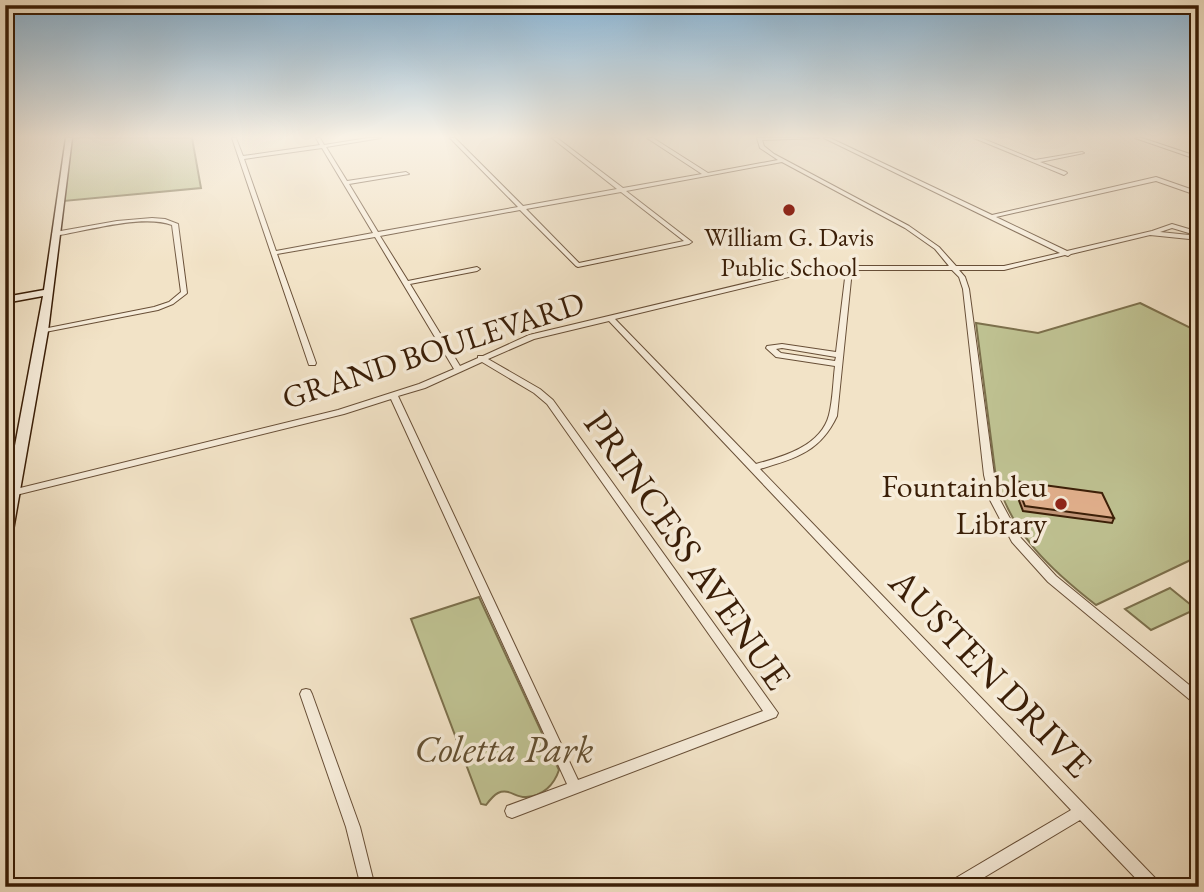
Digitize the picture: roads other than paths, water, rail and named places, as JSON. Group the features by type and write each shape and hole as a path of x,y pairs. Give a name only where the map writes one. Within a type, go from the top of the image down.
{"street":[{"path":"5,536 43,331 63,180"},
{"path":"249,180 312,363"},
{"path":"344,180 458,369"},
{"path":"346,183 368,180"},
{"path":"493,180 578,265 689,242 608,180"},
{"path":"274,253 676,180"},
{"path":"818,180 916,233 937,248 956,270 967,289 989,475 1003,519 1016,539 1052,579 1199,700"},
{"path":"912,180 1068,254"},
{"path":"990,217 1153,180"},
{"path":"1158,180 1199,194"},
{"path":"43,331 156,309 171,303 184,293 175,224 171,221 154,219 55,234"},
{"name":"GRAND BOULEVARD","path":"12,493 394,396 532,337 797,273 849,268 956,270 1022,266 1150,233 1199,236"},
{"path":"754,468 807,450 827,433 834,416 849,268"},
{"path":"406,283 477,269"},
{"path":"5,300 48,292"},
{"name":"AUSTEN DRIVE","path":"610,318 1154,887"},
{"path":"782,346 839,359 779,355 770,348 782,346"},
{"name":"PRINCESS AVENUE","path":"481,358 523,382 550,402 772,713 512,811"},
{"path":"394,396 575,787"},
{"path":"306,694 353,827 368,887"},
{"path":"954,887 1082,811"}],"place":[{"name":"William G. Davis Public School","path":"789,210"},
{"name":"Fountainbleu Library","path":"1061,504"}],"park label":[{"name":"Coletta Park","path":"504,749"}]}
